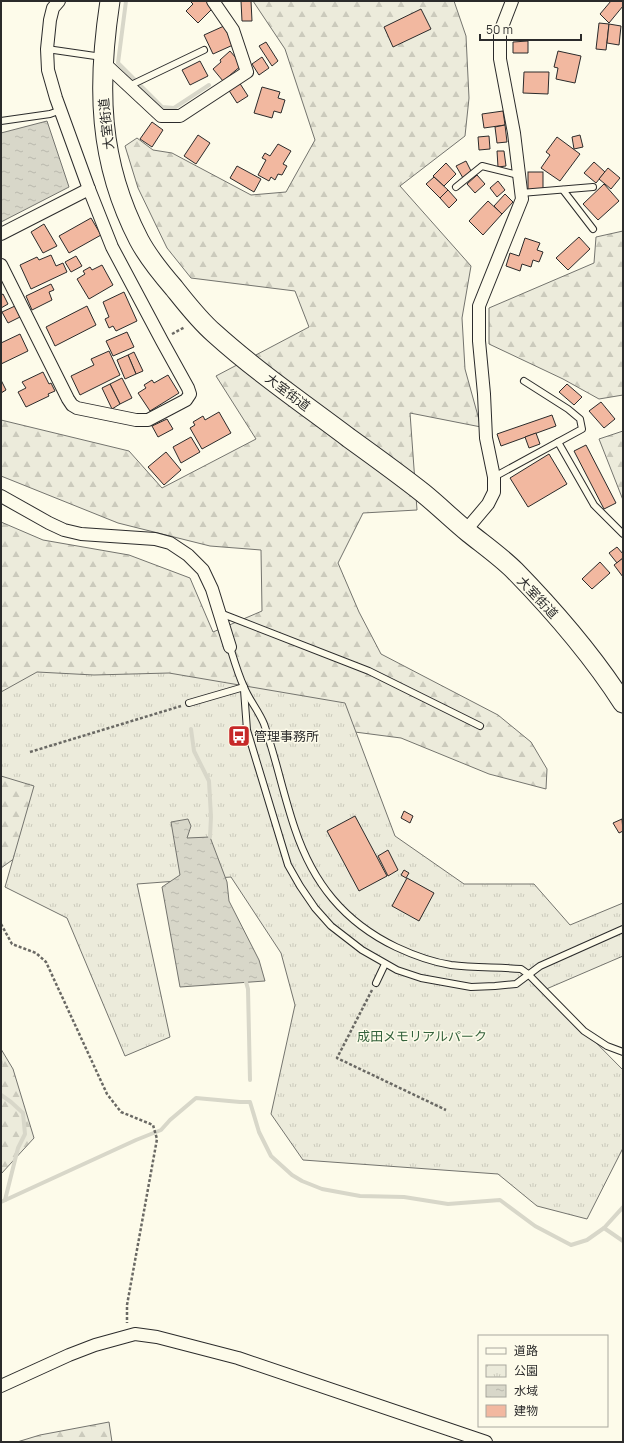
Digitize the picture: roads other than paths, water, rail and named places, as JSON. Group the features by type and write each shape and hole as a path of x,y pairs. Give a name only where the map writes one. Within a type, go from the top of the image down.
{"main road":[{"name":"大室街道","path":"110,1 104,40 103,59 102,112 107,148 116,185 126,212 151,260 163,276 213,332 255,367 424,494 513,570 587,652 623,703"}],"street":[{"path":"1,266 68,399 77,408 136,420 148,420 186,400 190,394 188,388 112,247 89,190 48,70 47,49 50,20 53,8 59,1"},
{"path":"103,59 161,116 180,116 247,72 232,30 214,1"},
{"path":"466,530 488,504 494,492 494,476 486,438 479,341 479,306 522,199 514,133 500,59 500,32 512,1"},
{"path":"1,234 89,190"},
{"path":"1,496 64,530 81,534 155,539 170,543 188,555 203,570 212,589 230,647"},
{"path":"1,1386 69,1355 95,1345 135,1334 157,1337 238,1358 486,1442"}],"lane":[{"path":"47,49 103,59"},
{"path":"129,86 204,50"},
{"path":"1,121 50,114 61,110"},
{"path":"456,187 482,166 518,175"},
{"path":"521,193 593,187"},
{"path":"563,190 593,229"},
{"path":"494,476 582,429 580,419 568,409 524,381"},
{"path":"558,442 594,505 623,534"},
{"path":"220,613 369,671 480,726"},
{"path":"230,647 244,687 263,723 295,830 306,857 316,876 330,897 346,914 375,936 408,952 430,960 450,965 521,969 528,974 584,1031 607,1046 623,1052"},
{"path":"189,703 244,687"},
{"path":"244,687 247,730 288,865 315,908 331,926 362,950 397,970 421,978 471,987 516,984 540,966 623,929"},
{"path":"376,983 386,964"}],"water":[{"path":"47,121 69,187 1,222 1,133"},
{"path":"188,819 191,826 187,838 210,837 227,882 229,901 259,960 265,981 180,987 162,887 180,875 171,822"}],"waterway":[{"path":"126,1 118,63 162,107 174,108 209,85"},
{"path":"191,729 194,751 209,781 211,817 210,837"},
{"path":"246,982 248,989 250,1080"},
{"path":"1,1095 23,1113 25,1134 18,1148 5,1200"},
{"path":"1,1202 161,1130 170,1120 196,1098 250,1102 259,1132 271,1156 292,1175 302,1181 322,1189 360,1196 404,1197 448,1204 500,1200 535,1226 571,1245 587,1240 604,1228 623,1241"},
{"path":"604,1228 623,1207"}],"place":[{"name":"管理事務所","path":"239,736"}],"park label":[{"name":"成田メモリアルパーク","path":"422,1036"}]}
